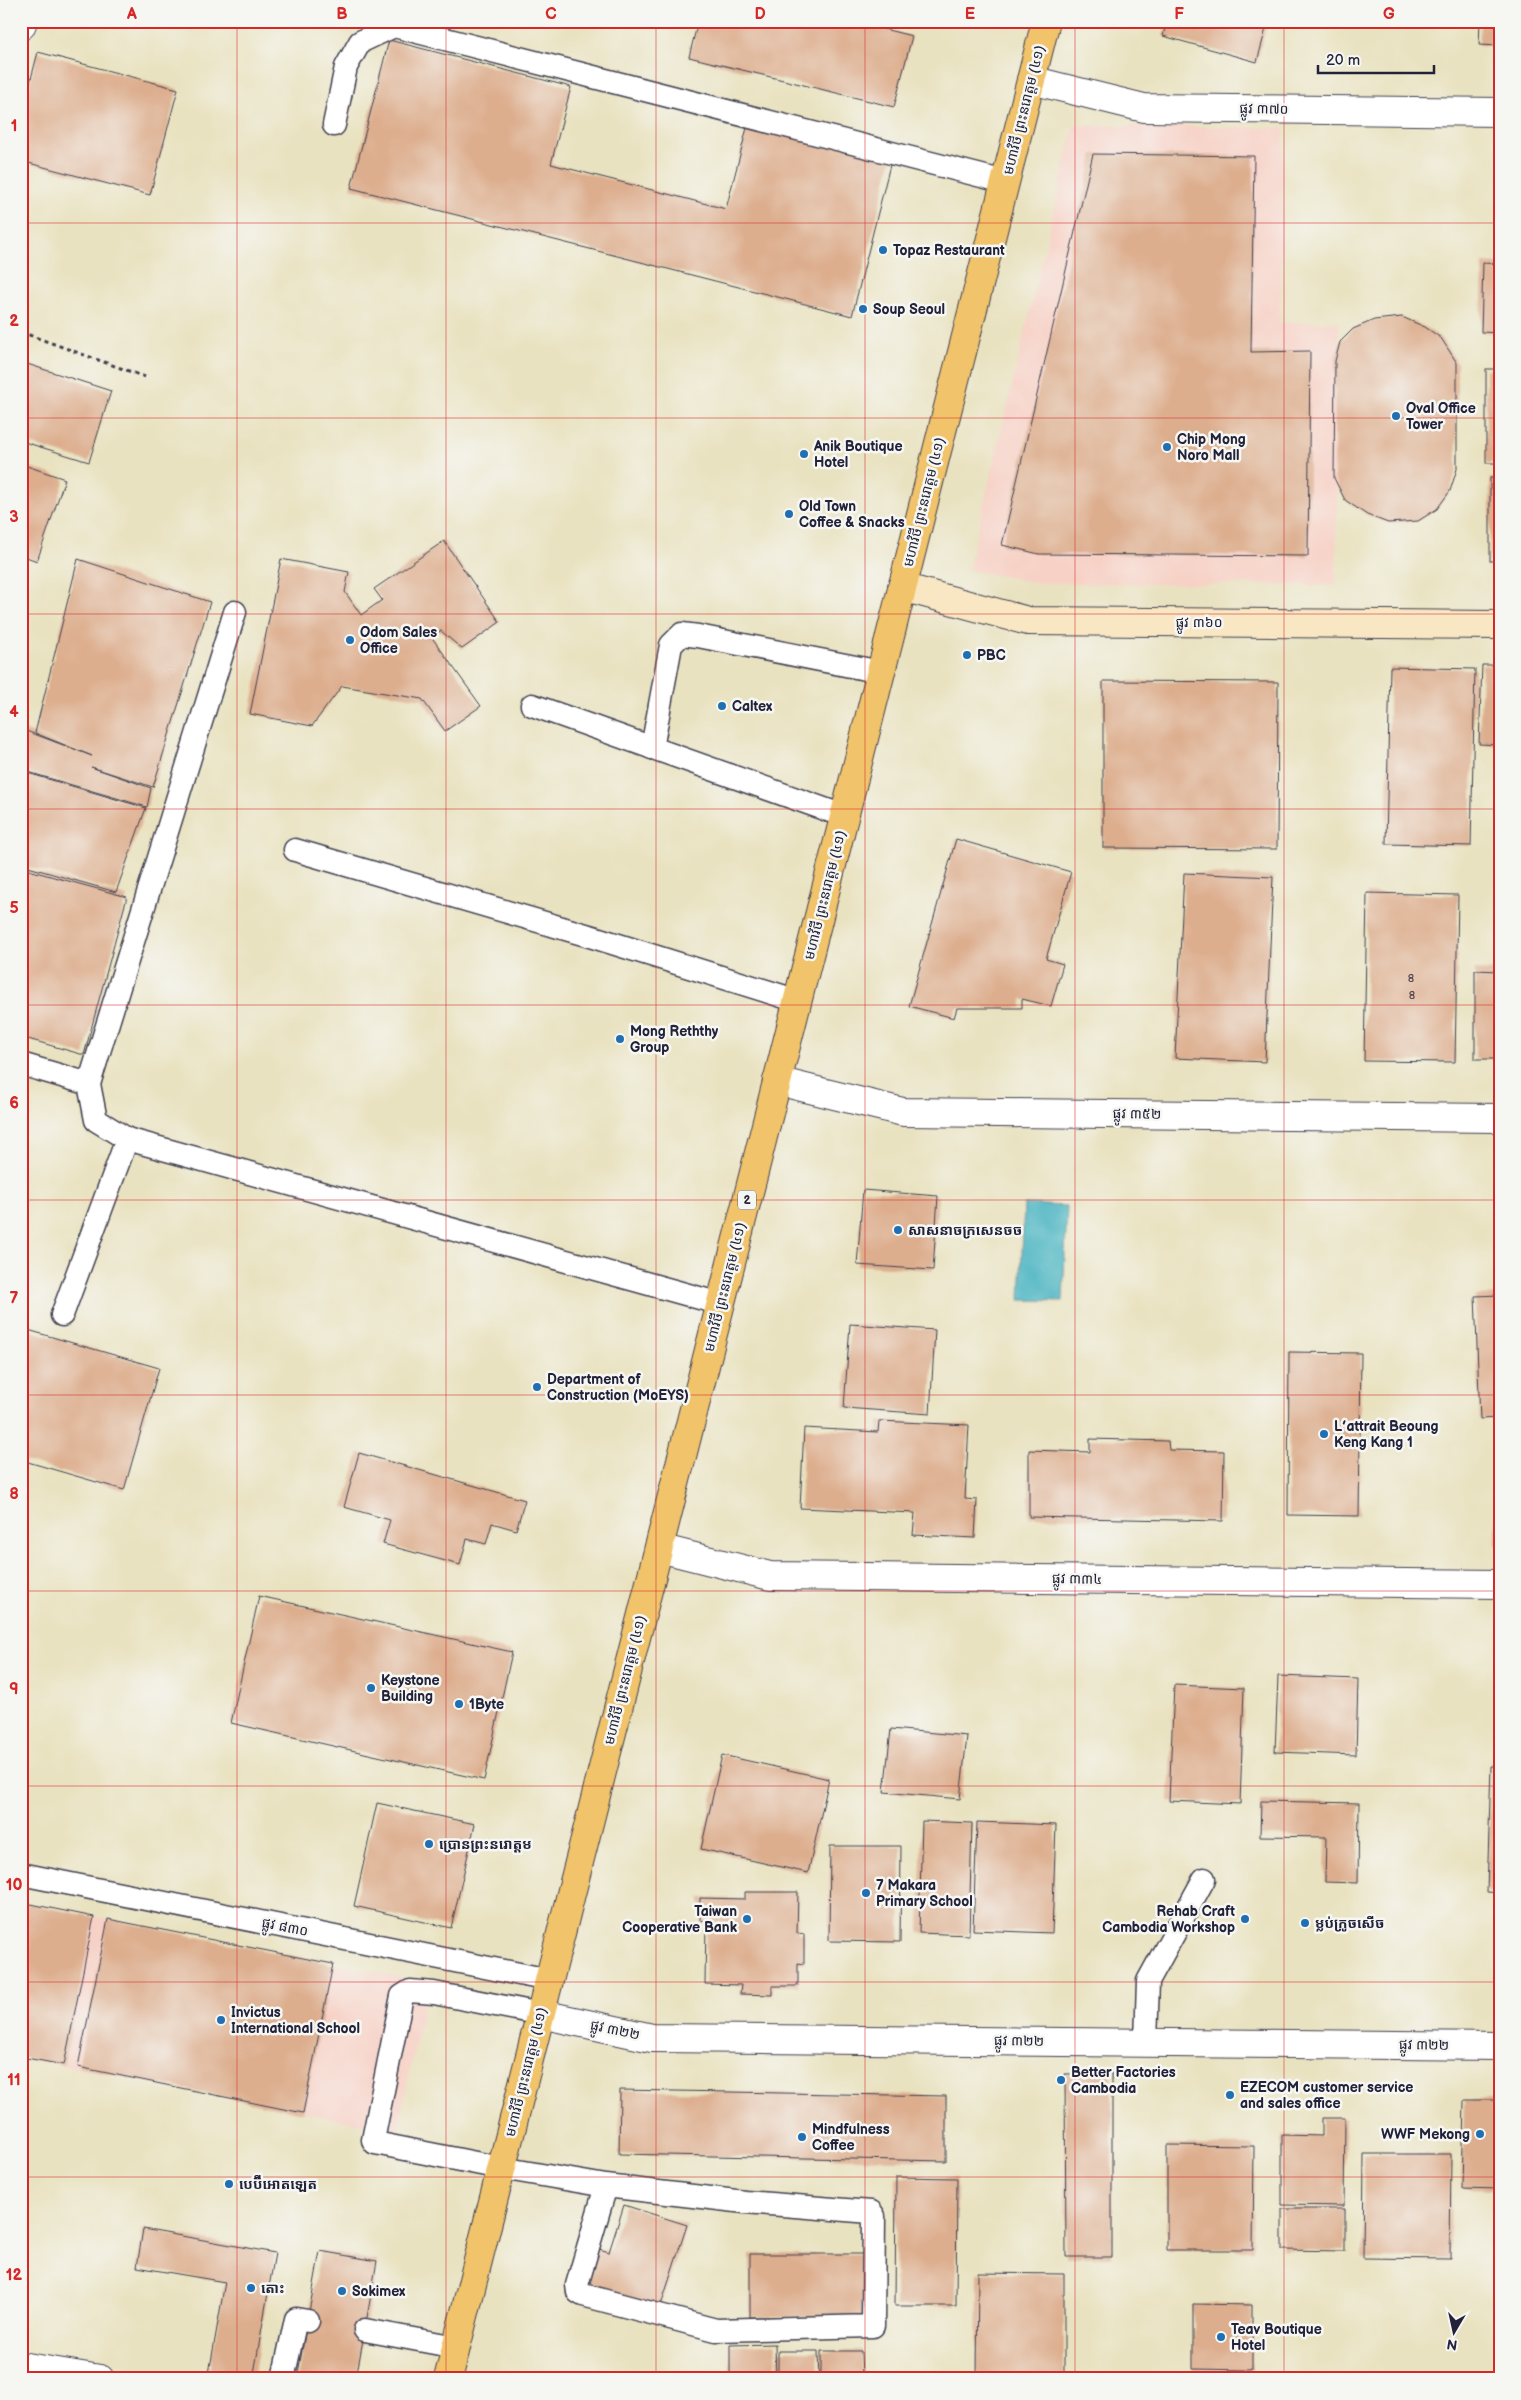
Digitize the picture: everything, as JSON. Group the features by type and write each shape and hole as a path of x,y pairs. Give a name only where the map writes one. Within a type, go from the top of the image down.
{"main road":[{"name":"មហាវិថី ព្រះនរោត្តម (៤១)","path":"448,2379 1046,21"}],"street":[{"path":"21,26 23,21"},
{"name":"ផ្លូវ ៣៧០","path":"1031,80 1144,108 1500,112"},
{"name":"ផ្លូវ ៣៦០","path":"902,587 1028,621 1500,625"},
{"name":"ផ្លូវ ៣៥២","path":"778,1081 903,1112 1500,1118"},
{"name":"ផ្លូវ ៣៣៤","path":"659,1548 770,1576 1500,1584"},
{"name":"ផ្លូវ ៣២២","path":"541,2014 652,2038 1500,2046"},
{"path":"21,2366 100,2379"}],"lane":[{"path":"334,124 346,67 360,42 394,26 1005,182"},
{"path":"235,612 88,1084 96,1120 127,1139 721,1304"},
{"path":"652,748 671,645 682,634 881,672"},
{"path":"532,705 844,816"},
{"path":"295,850 593,937 798,1001"},
{"path":"21,1064 88,1084"},
{"path":"62,1315 127,1139"},
{"name":"ផ្លូវ ៨៣០","path":"21,1874 549,1980"},
{"path":"1146,2042 1148,1981 1204,1879"},
{"path":"541,2014 434,1993 410,1991 402,1996 373,2140 376,2143 502,2168 606,2186 745,2202 871,2212 874,2216 873,2326 716,2330 583,2296 578,2292 577,2285 606,2186"},
{"path":"283,2379 296,2319 308,2321"},
{"path":"365,2330 456,2347"}],"path":[{"path":"21,332 148,378"}],"shaded area":[{"name":"Chip Mong Noro Mall","path":"1074,125 1284,128 1280,323 1339,322 1336,585 1039,583 968,570"},
{"name":"Invictus International School","path":"21,1902 428,1983 398,2131 21,2057"}],"water":[{"path":"1024,1204 1067,1206 1063,1301 1020,1300"}],"building":[{"path":"698,21 851,21 912,36 894,107 689,57"},
{"path":"1167,21 1268,21 1257,62 1163,36"},
{"path":"1480,21 1500,21 1500,46 1479,45"},
{"path":"389,40 571,87 551,164 726,209 749,120 892,157 852,316 351,188"},
{"path":"38,52 178,89 150,195 21,161 21,117"},
{"name":"Chip Mong Noro Mall","path":"1093,154 1254,156 1251,352 1310,351 1308,556 1039,554 1002,545"},
{"path":"1483,263 1500,264 1500,333 1481,332"},
{"name":"Oval Office Tower","path":"1402,317 1425,327 1441,338 1457,363 1457,469 1450,491 1437,509 1418,521 1388,523 1367,515 1345,500 1334,478 1335,361 1340,342 1353,329 1374,320"},
{"path":"21,362 111,391 89,462 21,441"},
{"path":"1486,369 1500,369 1500,463 1486,463"},
{"path":"21,464 65,479 37,561 21,555"},
{"path":"1490,478 1500,478 1500,561 1490,561"},
{"name":"Odom Sales Office","path":"444,541 500,622 462,649 441,631 428,632 481,706 445,731 422,699 342,686 312,726 250,714 281,559 349,572 345,592 361,615 382,600 374,589"},
{"path":"78,559 210,602 153,787 91,767 151,788 147,807 21,770 21,729 92,756 35,733"},
{"path":"1482,665 1500,665 1500,745 1479,744"},
{"path":"1390,667 1475,669 1471,846 1386,844"},
{"path":"1103,681 1278,682 1277,849 1103,848"},
{"path":"21,771 146,808 116,892 21,865"},
{"path":"956,839 1071,872 1046,959 1063,964 1051,1006 1022,999 1022,1008 957,1008 954,1018 909,1006"},
{"path":"21,868 127,897 84,1055 21,1037"},
{"path":"1184,873 1273,877 1265,1062 1175,1058"},
{"path":"1367,893 1458,895 1455,1062 1364,1061"},
{"path":"1475,970 1500,971 1500,1059 1475,1059"},
{"name":"សាសនាចក្រសេនចច","path":"863,1190 938,1196 933,1270 857,1265"},
{"path":"1500,1295 1500,1418 1480,1419 1475,1296"},
{"path":"850,1324 935,1330 930,1414 844,1408"},
{"path":"21,1328 159,1368 124,1490 21,1460"},
{"name":"L’attrait Beoung Keng Kang 1","path":"1289,1352 1361,1353 1359,1516 1288,1515"},
{"path":"879,1421 969,1425 965,1499 977,1500 975,1538 913,1535 915,1513 800,1508 804,1428 878,1432"},
{"path":"1498,1430 1500,1430 1500,1545 1496,1545"},
{"path":"1090,1439 1168,1441 1169,1450 1224,1451 1223,1521 1029,1517 1029,1450 1090,1452"},
{"path":"359,1453 525,1500 516,1530 492,1523 486,1544 467,1539 460,1565 383,1544 390,1520 344,1507"},
{"name":"Keystone Building","path":"259,1596 512,1652 484,1780 231,1723"},
{"path":"1278,1676 1358,1679 1356,1755 1275,1752"},
{"path":"1174,1685 1244,1688 1240,1804 1169,1801"},
{"path":"891,1729 967,1736 960,1799 884,1792"},
{"path":"722,1755 829,1779 808,1873 701,1849"},
{"path":"1491,1766 1500,1767 1500,1893 1487,1892"},
{"path":"1261,1801 1359,1803 1358,1883 1325,1882 1326,1837 1260,1836"},
{"path":"377,1803 475,1824 451,1928 354,1906"},
{"path":"922,1821 972,1823 969,1935 919,1933"},
{"path":"977,1822 1056,1825 1052,1933 973,1930"},
{"path":"830,1846 901,1846 900,1942 829,1941"},
{"path":"745,1892 798,1892 797,1933 804,1934 804,1964 798,1963 798,1986 772,1986 772,1995 740,1994 741,1985 705,1984 706,1921 700,1920 700,1898 745,1899"},
{"path":"21,1902 94,1917 64,2065 21,2057"},
{"path":"108,1919 333,1964 303,2113 78,2067"},
{"path":"1112,2073 1112,2257 1066,2257 1065,2074"},
{"path":"620,2090 946,2096 946,2161 619,2154"},
{"path":"1464,2100 1500,2100 1500,2189 1462,2188"},
{"path":"1322,2118 1345,2118 1344,2206 1282,2205 1282,2135 1322,2136"},
{"path":"1167,2145 1254,2146 1253,2250 1167,2250"},
{"path":"1364,2154 1451,2154 1450,2259 1363,2258"},
{"path":"896,2177 957,2178 956,2306 895,2306"},
{"path":"624,2205 687,2225 660,2308 584,2284 596,2248 609,2252"},
{"path":"1282,2209 1345,2209 1345,2251 1282,2250"},
{"path":"143,2229 275,2253 253,2379 208,2379 225,2282 137,2267"},
{"name":"Sokimex","path":"320,2251 377,2261 356,2379 297,2379"},
{"path":"750,2254 869,2254 870,2318 750,2317"},
{"path":"978,2273 1064,2274 1064,2378 977,2377"},
{"path":"1193,2304 1252,2305 1252,2370 1193,2369"},
{"path":"775,2344 776,2379 730,2379 730,2345"},
{"path":"778,2351 818,2351 819,2379 778,2379"},
{"path":"821,2351 861,2351 862,2379 821,2379"}],"place":[{"name":"Topaz Restaurant","path":"883,250"},
{"name":"Soup Seoul","path":"863,309"},
{"name":"Oval Office Tower","path":"1396,416"},
{"name":"Chip Mong Noro Mall","path":"1167,447"},
{"name":"Anik Boutique Hotel","path":"804,454"},
{"name":"Old Town Coffee & Snacks","path":"789,514"},
{"name":"Odom Sales Office","path":"350,640"},
{"name":"PBC","path":"967,655"},
{"name":"Caltex","path":"722,706"},
{"name":"Mong Reththy Group","path":"620,1039"},
{"name":"សាសនាចក្រសេនចច","path":"898,1230"},
{"name":"Department of Construction (MoEYS)","path":"537,1387"},
{"name":"L’attrait Beoung Keng Kang 1","path":"1324,1434"},
{"name":"Keystone Building","path":"371,1688"},
{"name":"1Byte","path":"459,1704"},
{"name":"ប្រោនព្រះនរោត្តម","path":"429,1844"},
{"name":"7 Makara Primary School","path":"866,1893"},
{"name":"Taiwan Cooperative Bank","path":"747,1919"},
{"name":"Rehab Craft Cambodia Workshop","path":"1245,1919"},
{"name":"ម្លប់ក្រូចសើច","path":"1305,1923"},
{"name":"Invictus International School","path":"221,2020"},
{"name":"Better Factories Cambodia","path":"1061,2080"},
{"name":"EZECOM customer service and sales office","path":"1230,2095"},
{"name":"WWF Mekong","path":"1480,2134"},
{"name":"Mindfulness Coffee","path":"802,2137"},
{"name":"បេប៊ីអោតឡេត","path":"229,2184"},
{"name":"តោះ","path":"251,2288"},
{"name":"Sokimex","path":"342,2291"},
{"name":"Teav Boutique Hotel","path":"1221,2337"}]}
